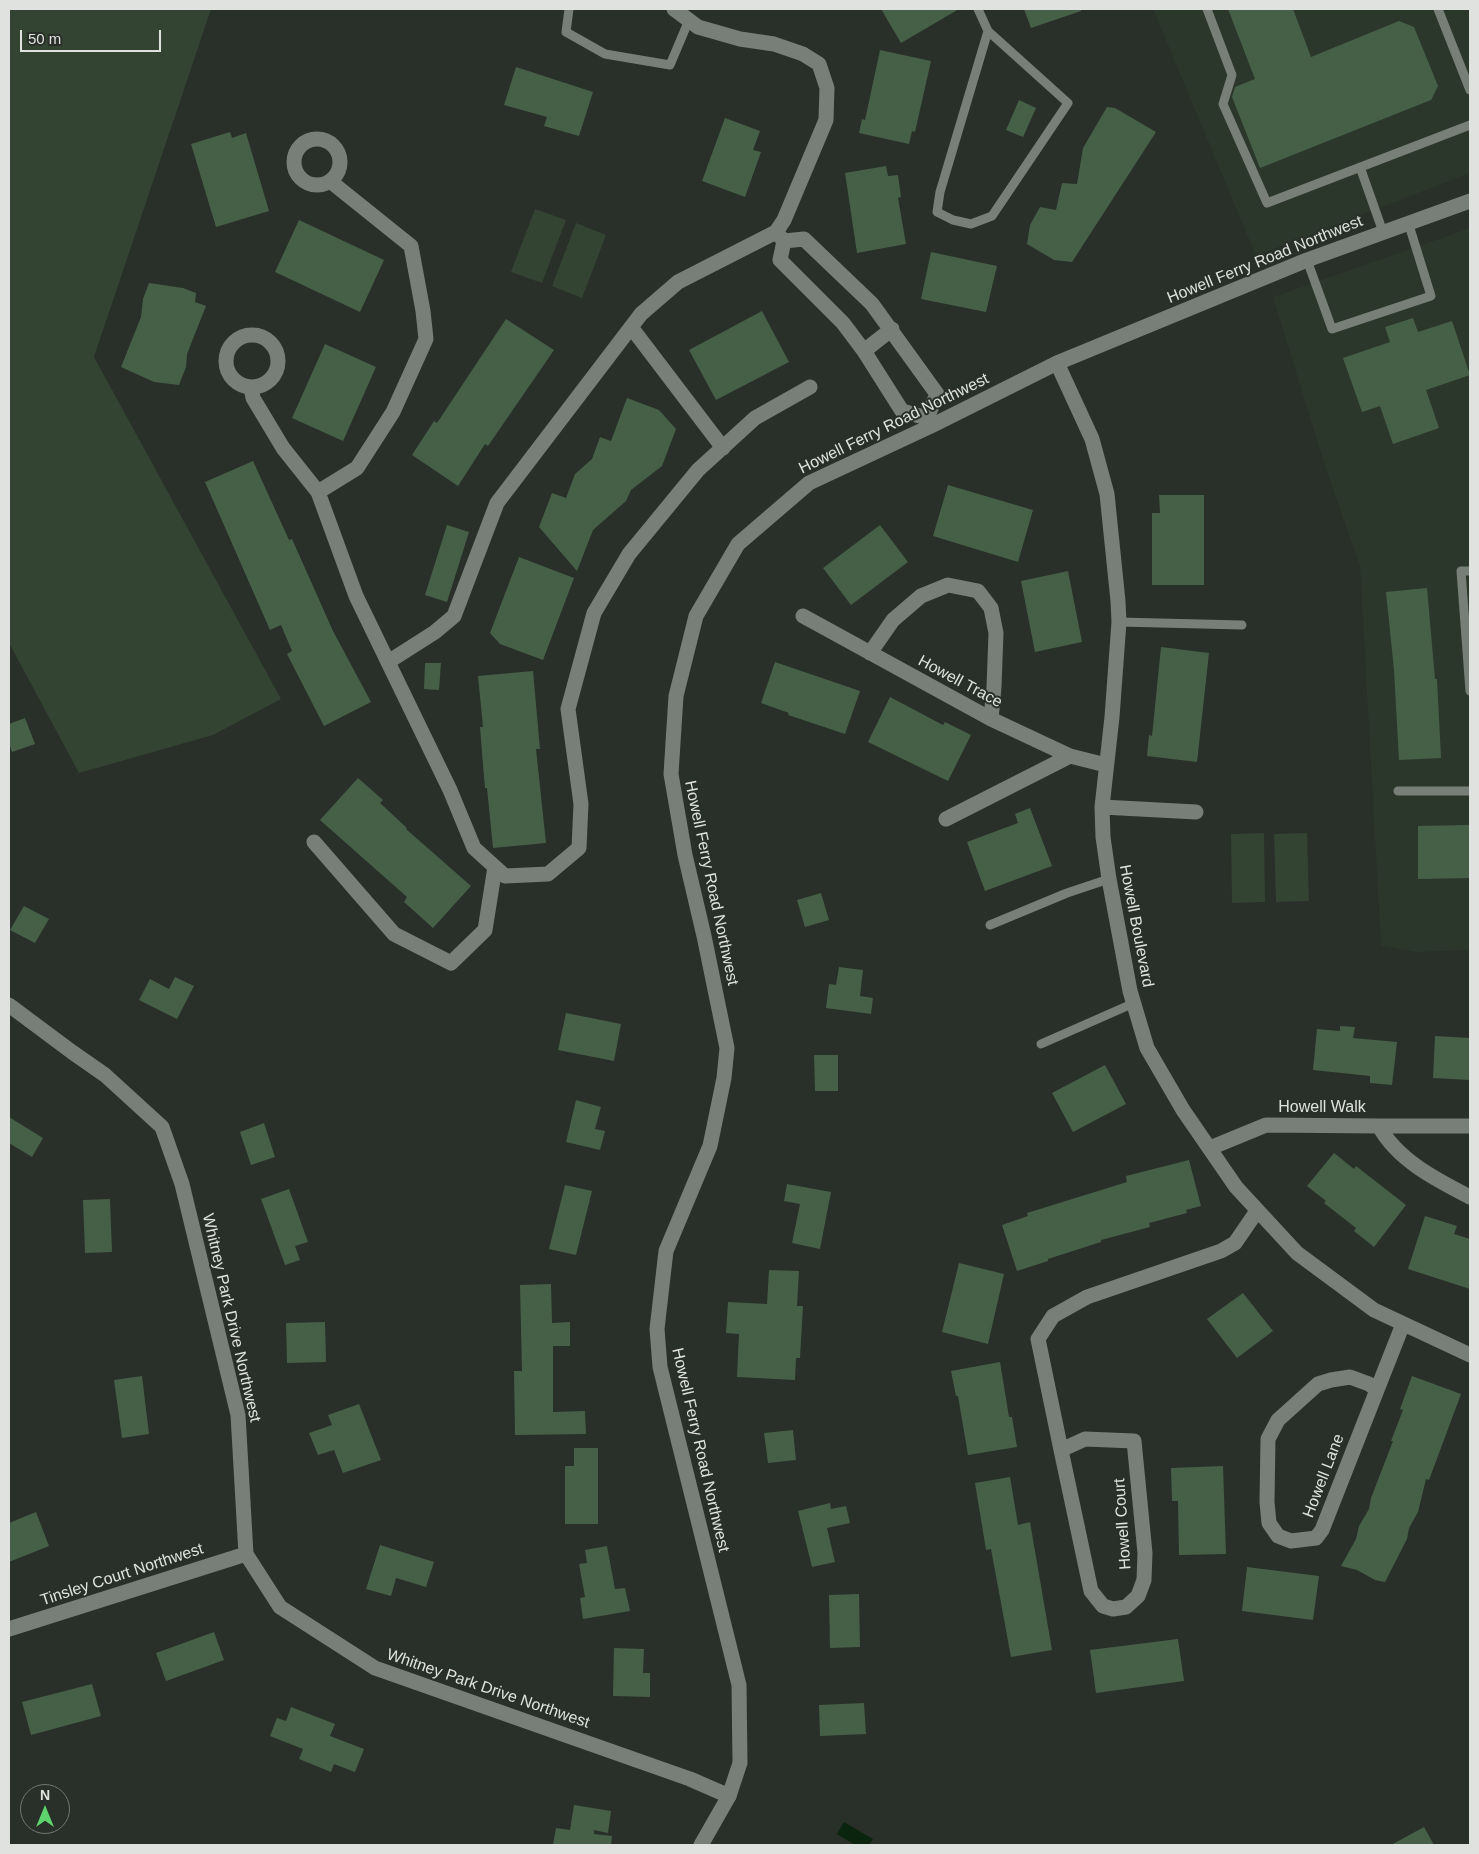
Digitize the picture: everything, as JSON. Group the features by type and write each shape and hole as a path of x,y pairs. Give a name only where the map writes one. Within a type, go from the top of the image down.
{"street":[{"path":"388,662 435,632 454,616 497,503 641,314 678,282 780,237 804,238 872,304 892,329 937,394 929,422 902,411 864,351 843,323 780,260 780,237 784,220 826,120 827,88 819,64 803,54 774,44 740,39 698,27 674,9"},
{"path":"318,492 357,468 393,412 426,340 423,310 411,246 330,181"},
{"name":"Howell Ferry Road Northwest","path":"701,1845 729,1796 740,1763 739,1685 660,1367 657,1329 666,1251 710,1146 724,1078 727,1048 704,936 684,855 671,774 676,696 696,616 738,544 809,483 929,422 1057,363 1306,260 1470,201"},
{"path":"631,327 723,448"},
{"path":"864,351 892,329"},
{"name":"Howell Boulevard","path":"1057,363 1092,439 1107,494 1119,622 1112,717 1102,807 1103,837 1130,991 1147,1048 1183,1110 1236,1186 1296,1253 1374,1310 1470,1355"},
{"path":"251,387 253,398 283,448 318,492 356,596 450,790 474,848 505,876 548,874 580,848 581,804 568,709 594,614 629,554 698,470 755,418 810,387"},
{"path":"870,653 893,620 921,596 948,585 978,591 991,608 996,633 991,719"},
{"name":"Howell Trace","path":"803,616 991,719 1070,756 1106,765"},
{"path":"946,819 1070,756"},
{"path":"1102,807 1196,812"},
{"path":"314,842 394,934 451,963 485,930 495,867"},
{"name":"Whitney Park Drive Northwest","path":"9,1005 105,1075 162,1127 182,1184 238,1415 246,1554 280,1607 375,1668 690,1779 729,1796"},
{"name":"Howell Walk","path":"1210,1148 1266,1125 1470,1126"},
{"name":"Howell Walk","path":"1379,1126 1403,1156 1419,1168 1470,1197"},
{"name":"Howell Court","path":"1061,1450 1085,1439 1134,1441 1145,1553 1144,1580 1138,1596 1126,1607 1113,1609 1103,1606 1091,1591 1061,1450 1038,1339 1053,1316 1087,1297 1221,1251 1235,1242 1257,1211"},
{"name":"Howell Lane","path":"1377,1390 1369,1384 1350,1378 1331,1380 1318,1384 1278,1420 1268,1439 1267,1478 1269,1523 1278,1536 1291,1541 1304,1541 1316,1538 1330,1512 1351,1453 1377,1390 1403,1324"},
{"name":"Tinsley Court Northwest","path":"9,1630 246,1554"}],"lane":[{"path":"569,9 566,32 605,54 670,65 689,20"},
{"path":"978,9 988,31 1068,103 992,216 971,224 953,220 937,212 940,192 988,31"},
{"path":"1207,9 1232,75 1223,104 1267,203 1470,125"},
{"path":"1438,9 1470,90"},
{"path":"1360,167 1383,232"},
{"path":"1306,260 1332,329 1431,296 1408,222"},
{"path":"1470,571 1461,571 1470,691"},
{"path":"1119,622 1242,625"},
{"path":"1398,792 1470,791"},
{"path":"990,926 1066,893 1109,879"},
{"path":"1041,1044 1134,1004"}],"shaded area":[{"path":"9,9 211,9 94,357 281,699 213,735 79,773 9,643"},
{"path":"1153,9 1470,9 1470,173 1256,256"},
{"path":"535,209 566,220 542,283 511,272"},
{"path":"576,223 606,235 582,298 552,286"},
{"path":"1470,228 1470,950 1416,952 1381,946 1360,566 1325,466 1273,297"},
{"path":"1264,833 1265,902 1232,903 1231,834"},
{"path":"1307,833 1309,901 1276,902 1274,834"},
{"path":"844,1822 873,1839 869,1845 855,1845 837,1834"}],"building":[{"path":"881,9 959,9 901,43"},
{"path":"1024,9 1081,9 1081,11 1031,28"},
{"path":"1228,9 1293,9 1311,57 1399,21 1414,27 1438,86 1431,100 1260,168 1232,97 1235,87 1255,79"},
{"path":"880,50 931,61 915,132 912,131 909,144 859,133 862,119 865,120"},
{"path":"516,67 593,92 579,136 544,126 547,117 504,105"},
{"path":"1019,100 1036,108 1023,137 1006,130"},
{"path":"1107,107 1115,108 1156,132 1072,262 1054,260 1027,244 1030,225 1040,207 1056,210 1062,183 1077,184 1083,148"},
{"path":"725,118 760,131 753,150 761,152 745,197 702,181"},
{"path":"230,132 232,138 246,133 269,211 216,227 191,144"},
{"path":"886,166 888,176 898,175 901,197 898,198 906,244 857,253 845,173"},
{"path":"299,220 384,260 360,312 275,272"},
{"path":"931,252 997,266 986,312 921,299"},
{"path":"149,283 183,288 196,293 195,302 206,306 187,354 186,367 179,385 154,382 121,367 141,317 143,299"},
{"path":"762,311 789,362 716,400 689,350"},
{"path":"1413,318 1418,332 1452,321 1470,375 1426,390 1439,428 1393,444 1380,406 1362,412 1343,358 1390,342 1385,327"},
{"path":"506,319 554,350 488,446 485,444 458,486 412,455 434,421 437,423"},
{"path":"325,344 376,367 343,441 292,418"},
{"path":"627,398 659,410 676,429 662,466 631,490 626,501 593,530 577,571 539,527 552,493 566,498 575,474 592,459 600,437 611,441"},
{"path":"253,461 289,540 292,539 333,631 371,702 324,726 287,654 292,651 281,625 270,630 205,482"},
{"path":"948,485 1033,510 1018,562 933,536"},
{"path":"1159,495 1204,495 1204,585 1152,585 1152,513 1160,513"},
{"path":"447,525 469,532 447,602 425,595"},
{"path":"880,525 908,562 851,605 823,568"},
{"path":"519,557 574,578 543,660 500,644 490,633"},
{"path":"1068,571 1082,642 1035,652 1021,581"},
{"path":"1427,588 1435,679 1437,679 1441,758 1399,760 1394,670 1386,592"},
{"path":"1161,647 1209,653 1197,762 1147,756 1149,735 1152,736"},
{"path":"775,662 860,691 845,734 788,715 789,713 761,703"},
{"path":"425,663 441,663 439,690 424,689"},
{"path":"533,671 540,749 536,749 546,843 493,848 487,788 485,788 480,727 483,727 478,676"},
{"path":"890,697 943,725 945,722 971,735 948,781 868,742"},
{"path":"25,718 35,744 12,752 9,743 9,724"},
{"path":"358,778 383,800 380,803 406,829 471,886 433,928 404,902 407,897 320,820"},
{"path":"1030,808 1052,866 985,891 967,842 1018,823 1015,814"},
{"path":"1470,825 1470,878 1418,879 1418,826"},
{"path":"821,893 829,920 805,927 797,900"},
{"path":"24,906 49,919 35,943 10,930"},
{"path":"839,967 863,970 860,996 873,998 871,1014 826,1008 829,984 836,985"},
{"path":"175,977 194,986 177,1019 139,1000 150,979 169,989"},
{"path":"566,1013 621,1024 614,1061 558,1050"},
{"path":"1340,1026 1355,1027 1353,1038 1397,1042 1392,1085 1370,1083 1370,1076 1313,1070 1317,1029 1340,1031"},
{"path":"1435,1036 1470,1038 1470,1080 1433,1078"},
{"path":"814,1055 838,1055 838,1091 815,1091"},
{"path":"1105,1065 1126,1104 1073,1132 1052,1093"},
{"path":"576,1100 601,1107 595,1129 605,1131 600,1150 566,1142"},
{"path":"9,1117 43,1138 32,1157 9,1143"},
{"path":"264,1123 275,1157 251,1165 240,1132"},
{"path":"1334,1153 1354,1169 1356,1166 1406,1205 1374,1247 1354,1231 1356,1228 1324,1203 1326,1201 1307,1186"},
{"path":"1189,1160 1201,1206 1186,1210 1187,1213 1149,1223 1150,1227 1101,1240 1101,1242 1017,1271 1002,1225 1028,1216 1027,1213 1127,1182 1126,1176"},
{"path":"787,1184 831,1192 820,1249 792,1243 800,1204 784,1201"},
{"path":"565,1185 592,1191 576,1255 549,1249"},
{"path":"289,1189 308,1242 295,1246 300,1260 285,1265 261,1199"},
{"path":"110,1199 112,1252 85,1253 83,1200"},
{"path":"1425,1216 1457,1226 1454,1234 1470,1239 1470,1289 1408,1269"},
{"path":"959,1263 1004,1274 988,1344 942,1332"},
{"path":"769,1270 799,1271 797,1306 803,1306 800,1358 796,1358 795,1380 737,1377 739,1334 726,1333 728,1302 767,1304"},
{"path":"551,1284 552,1323 570,1322 570,1346 553,1346 553,1412 585,1411 586,1434 515,1435 514,1371 522,1371 520,1285"},
{"path":"1243,1293 1273,1331 1237,1358 1207,1319"},
{"path":"325,1322 326,1362 287,1363 286,1323"},
{"path":"1000,1362 1009,1417 1012,1417 1017,1447 968,1455 958,1396 956,1396 951,1371"},
{"path":"142,1376 149,1434 122,1438 114,1380"},
{"path":"1412,1376 1461,1394 1429,1480 1426,1479 1418,1512 1409,1528 1407,1539 1385,1582 1375,1580 1357,1570 1341,1566 1356,1539 1359,1526 1369,1509 1371,1498 1393,1441 1391,1441 1403,1410 1400,1409"},
{"path":"359,1404 381,1460 343,1473 334,1450 318,1455 309,1433 332,1425 328,1415"},
{"path":"793,1430 796,1460 768,1463 764,1433"},
{"path":"574,1448 598,1448 598,1524 565,1524 565,1466 574,1466"},
{"path":"1223,1466 1226,1554 1179,1555 1178,1501 1172,1501 1171,1468"},
{"path":"1010,1477 1018,1525 1030,1522 1052,1650 1011,1657 991,1549 986,1550 975,1483"},
{"path":"830,1503 831,1509 846,1506 850,1523 827,1528 835,1562 812,1567 798,1511"},
{"path":"36,1512 49,1546 9,1562 9,1523"},
{"path":"380,1545 434,1562 426,1587 396,1578 391,1596 366,1589"},
{"path":"607,1546 615,1589 625,1588 630,1611 583,1619 580,1598 585,1597 579,1564 587,1563 585,1550"},
{"path":"1247,1567 1319,1576 1313,1620 1242,1611"},
{"path":"859,1594 860,1647 830,1648 829,1595"},
{"path":"214,1632 224,1660 166,1681 156,1653"},
{"path":"1178,1639 1184,1681 1096,1693 1090,1650"},
{"path":"614,1648 644,1649 643,1673 650,1673 650,1697 613,1696"},
{"path":"92,1684 101,1716 31,1735 22,1702"},
{"path":"864,1703 866,1734 820,1736 819,1705"},
{"path":"291,1707 335,1724 330,1736 364,1749 355,1772 334,1764 331,1772 299,1759 303,1749 270,1736 277,1718 286,1721"},
{"path":"574,1805 611,1811 608,1833 594,1830 594,1834 612,1836 611,1845 553,1845 556,1828 570,1830"},
{"path":"1424,1827 1434,1845 1391,1845"}]}
